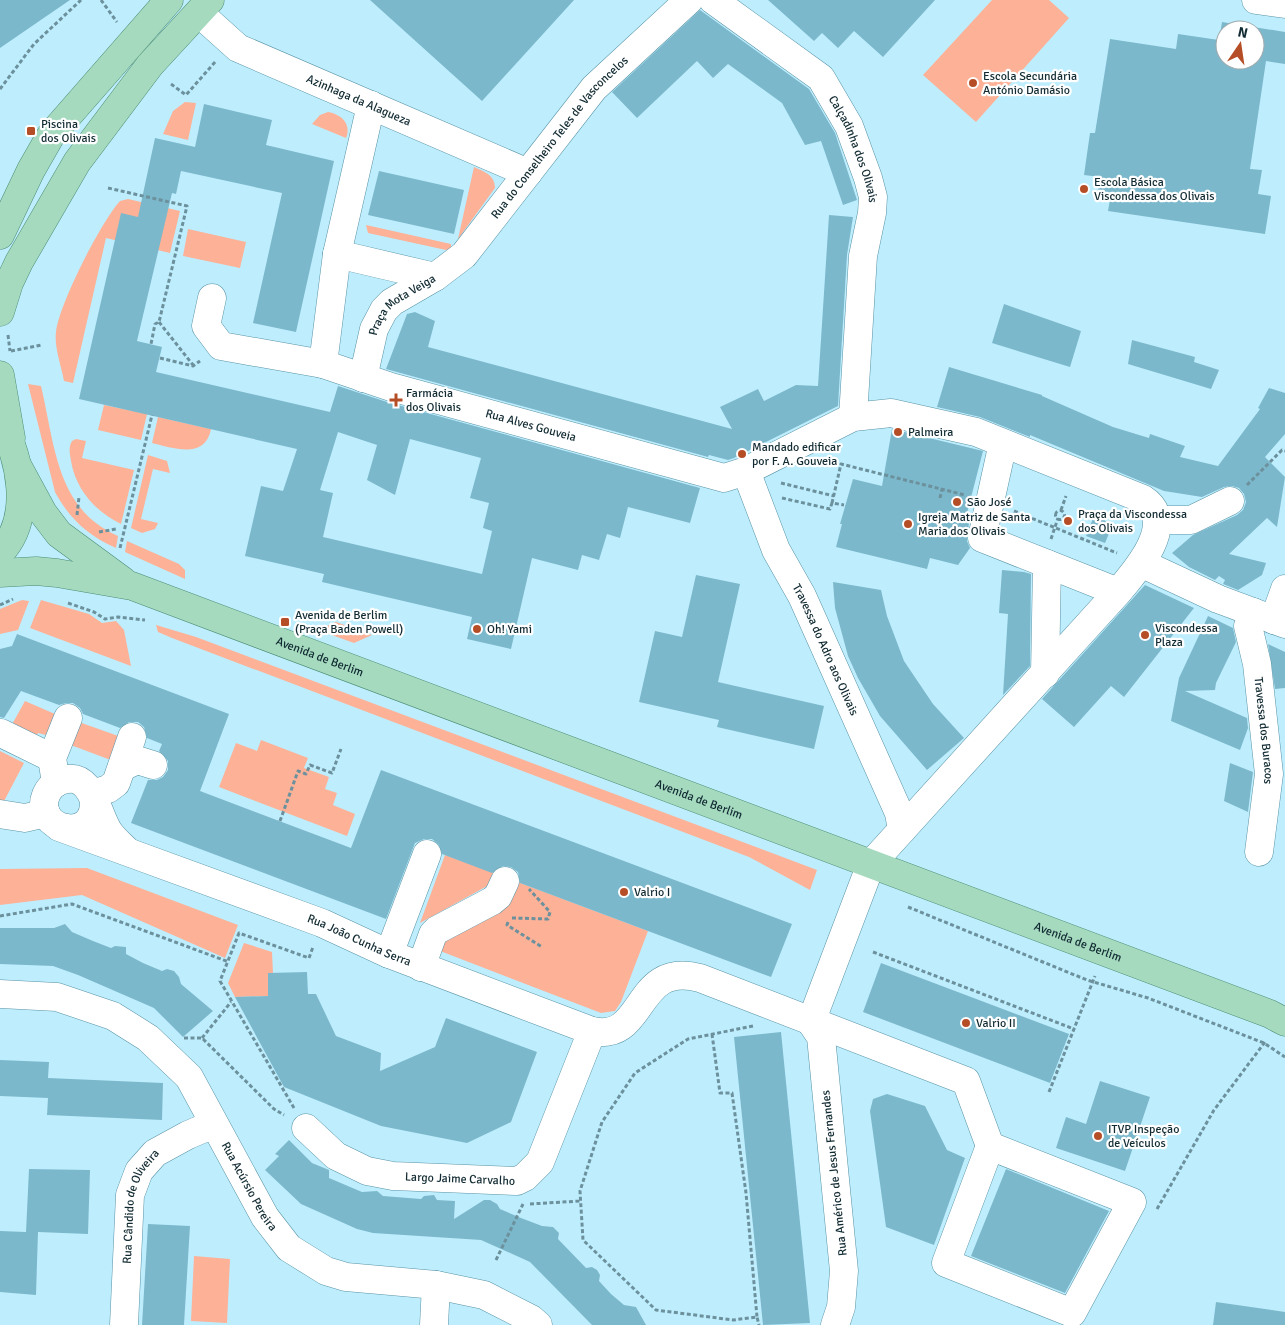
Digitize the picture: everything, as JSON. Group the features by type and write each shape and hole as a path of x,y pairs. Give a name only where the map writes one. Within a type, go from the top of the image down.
{"main road":[{"path":"0,235 31,170 51,135 169,0"},
{"path":"0,312 6,291 19,262 72,170 112,113 150,65 205,6"},
{"path":"0,375 10,443 20,493 17,520 11,535 0,553"},
{"name":"Avenida de Berlim","path":"10,443 43,513 59,534 128,585"},
{"name":"Avenida de Berlim","path":"0,573 36,570 128,585 871,864 1277,1022"}],"street":[{"name":"Rua do Conselheiro Teles de Vasconcelos","path":"435,277 464,255 594,88 689,0"},
{"name":"Calçadinha dos Olivais","path":"713,0 820,78 849,126 868,178 873,197 872,213 863,256 852,418"},
{"path":"1256,0 1285,4"},
{"name":"Azinhaga da Alagueza","path":"205,6 238,48 528,173"},
{"path":"323,364 337,254 371,105"},
{"name":"Praça Mota Veiga","path":"337,254 435,277"},
{"name":"Praça Mota Veiga","path":"363,378 374,329 384,310 392,302 435,277"},
{"name":"Rua Alves Gouveia","path":"212,298 206,326 221,346 323,364 363,378 724,478 748,477 852,418"},
{"path":"811,1022 871,864 1045,674 1142,564 1158,520 1151,504 1143,499 976,432 900,414 881,413 852,418"},
{"path":"1003,443 982,538 1118,592"},
{"name":"Travessa do Adro aos Olivais","path":"748,477 776,550 802,596 899,813 902,830"},
{"path":"1158,520 1191,520 1230,501"},
{"path":"1045,674 1047,564"},
{"path":"1142,564 1218,599 1270,619"},
{"name":"Travessa dos Buracos","path":"1259,852 1269,774 1257,664 1248,626 1270,619 1285,589"},
{"path":"52,820 45,798 68,718"},
{"path":"1,733 54,771"},
{"path":"0,814 52,820 72,829 85,824 92,813 93,797 112,786 122,767 132,737"},
{"path":"122,767 137,760 153,765"},
{"name":"Rua João Cunha Serra","path":"54,771 62,780 76,780 82,783 93,797 109,832 127,851"},
{"name":"Rua João Cunha Serra","path":"52,820 127,851 322,923 388,954 421,967 592,1031"},
{"path":"388,954 427,854"},
{"path":"421,967 433,934 437,930 492,901 515,883"},
{"path":"592,1031 608,1033 615,1031 630,1018 654,985 670,976 679,975 700,978 966,1081 990,1146 946,1263 1072,1313 1132,1202 990,1146"},
{"name":"Rua Acúrsio Pereira","path":"0,994 57,996 114,1016 148,1038 189,1077 265,1217 289,1248 326,1271 346,1277 436,1285 484,1295 531,1319 538,1325"},
{"name":"Rua Américo de Jesus Fernandes","path":"811,1022 821,1038 844,1271 841,1307 835,1325"},
{"name":"Largo Jaime Carvalho","path":"306,1128 336,1156 367,1171 393,1176 517,1181 525,1177 540,1162 592,1031"},
{"name":"Rua Cândido de Oliveira","path":"124,1325 130,1195 139,1171 155,1153 188,1135 214,1124"},
{"path":"434,1325 436,1285"}],"path":[{"path":"0,89 34,44 81,0"},
{"path":"101,0 114,19"},
{"path":"171,84 186,94 223,54"},
{"path":"108,188 187,206 160,322 156,324 151,344"},
{"path":"160,322 193,366"},
{"path":"17,350 42,345"},
{"path":"160,358 193,366 204,358"},
{"path":"119,554 152,416"},
{"path":"1230,501 1282,450 1285,451"},
{"path":"778,497 830,509 841,464 989,501 1142,564"},
{"path":"748,477 774,488 776,482 834,496"},
{"path":"940,498 942,489"},
{"path":"832,503 844,506"},
{"path":"1056,525 1058,518 1056,512 1061,510 1063,505"},
{"path":"65,602 94,612 105,619 118,617 149,620"},
{"path":"280,821 298,771 306,774 310,765 332,773 341,749"},
{"path":"515,883 550,912 548,919 510,918 507,925 542,947"},
{"path":"0,916 72,904 228,962"},
{"path":"913,910 1092,982 1148,998 1264,1043 1285,1057"},
{"path":"306,1128 220,982 239,933 310,958 322,923"},
{"path":"873,952 1074,1029"},
{"path":"1049,1092 1097,970"},
{"path":"231,1002 202,1038 274,1109"},
{"path":"1155,1213 1214,1110 1264,1043 1277,1022"},
{"path":"757,1317 733,1320 656,1310 583,1240 580,1191 602,1122 634,1073 688,1039 760,1025"},
{"path":"712,1034 720,1093 732,1092 746,1193 759,1325"},
{"path":"496,1260 523,1204 581,1201"}],"shaded area":[{"path":"992,0 1049,0 1069,18 976,122 923,75"},
{"path":"185,102 196,103 188,140 163,134 173,111"},
{"path":"328,112 344,120 348,128 346,138 312,124 320,115"},
{"path":"474,167 491,177 495,188 458,239"},
{"path":"128,199 180,211 170,253 106,238 73,383 64,381 56,338 59,319 82,264 102,226 120,201"},
{"path":"366,225 451,244 451,248 446,250 368,233"},
{"path":"188,229 246,242 240,268 183,256"},
{"path":"28,384 41,386 55,452 70,492 82,509 97,524 118,536 116,548 97,538 80,525 66,510 55,492"},
{"path":"104,405 147,414 141,440 98,430"},
{"path":"158,417 211,429 208,439 202,445 187,449 178,449 152,443"},
{"path":"76,439 86,441 82,458 134,470 121,524 95,506 88,499 77,481 70,451 72,441"},
{"path":"148,455 167,461 170,473 153,469 141,519 158,523 155,529 142,533 131,528"},
{"path":"127,541 179,564 185,570 185,579 125,552"},
{"path":"22,600 29,601 18,630 0,634 0,609"},
{"path":"41,600 89,614 102,623 116,621 124,630 131,666 30,628"},
{"path":"336,622 372,635 354,643 318,630"},
{"path":"156,625 196,637 817,870 810,890 749,857 172,638 158,632"},
{"path":"25,701 55,714 46,735 38,733 34,740 10,728"},
{"path":"76,721 124,738 116,762 68,744"},
{"path":"261,740 308,758 304,768 329,777 325,789 337,793 333,805 355,814 347,836 219,787 236,743 257,751"},
{"path":"0,751 24,763 2,805 0,804"},
{"path":"445,855 497,874 489,885 420,923"},
{"path":"87,868 238,925 225,958 82,895 0,905 0,869"},
{"path":"515,881 648,931 621,1002 615,1011 601,1013 435,949"},
{"path":"244,943 272,952 273,973 268,974 268,996 235,997 228,983"},
{"path":"194,1256 230,1259 227,1323 191,1321"}],"building":[{"path":"0,0 70,0 0,48"},
{"path":"370,0 574,0 482,101"},
{"path":"768,0 935,0 883,57 854,31 838,48 822,33 814,41"},
{"path":"700,10 809,89 835,133 857,200 843,205 821,141 805,145 782,103 728,64 713,78 697,61 637,118 612,92"},
{"path":"1265,29 1285,32 1285,64 1266,61 1265,68"},
{"path":"1178,34 1215,39 1215,70 1265,70 1250,169 1262,170 1258,194 1271,196 1265,234 1108,211 1111,194 1098,192 1100,177 1084,175 1090,133 1095,133 1110,39 1176,49"},
{"path":"204,104 272,120 266,145 334,161 296,332 253,323 282,193 181,171 176,194 172,193 137,341 162,347 156,372 330,412 338,386 387,402 700,488 690,523 628,507 620,538 607,534 599,560 582,555 578,570 532,558 511,649 467,639 472,617 322,582 324,574 245,556 261,486 283,491 297,449 79,399 121,213 138,217 155,138 195,147","holes":["338,432 377,445 367,480 395,495 410,439 481,458 470,498 489,503 483,528 492,531 482,574 323,537 333,493 320,490"]},
{"path":"379,171 464,190 454,234 368,215"},
{"path":"829,215 853,217 847,255 838,406 734,458 728,460 709,455 708,457 386,369 407,314 415,312 435,321 428,347 732,429 720,407 758,389 764,401 796,385 818,386"},
{"path":"1004,304 1081,331 1070,367 992,343"},
{"path":"1132,340 1195,357 1194,362 1219,370 1211,389 1128,364"},
{"path":"949,367 1042,395 1113,427 1149,438 1150,434 1185,446 1180,457 1218,466 1260,409 1258,408 1269,388 1285,393 1285,434 1265,457 1285,477 1277,527 1267,518 1229,554 1266,563 1262,575 1238,590 1223,584 1225,580 1219,576 1215,580 1189,567 1172,553 1193,535 1237,515 1243,510 1246,502 1244,494 1239,488 1232,486 1224,487 1202,497 1164,491 1030,435 1030,437 980,417 937,407"},
{"name":"Igreja Matriz de Santa Maria dos Olivais","path":"892,429 983,451 965,521 969,522 967,541 970,548 958,565 930,558 927,569 836,547 842,524 840,524 853,479 882,486"},
{"path":"1094,516 1113,524 1105,543 1086,536"},
{"path":"1002,570 1031,574 1030,666 1003,695 1008,614 999,613"},
{"path":"696,575 740,584 718,682 824,706 814,749 717,727 719,720 639,702 655,631 682,637"},
{"path":"833,582 881,590 887,616 904,661 933,704 964,738 927,770 880,716 858,678 848,656 835,608"},
{"path":"1145,585 1194,608 1124,697 1111,686 1074,727 1042,699"},
{"path":"1208,616 1233,628 1236,642 1216,683 1215,690 1185,691 1247,718 1248,728 1240,750 1171,721 1179,678"},
{"path":"17,634 229,714 200,791 351,848 381,770 792,924 771,977 520,883 518,872 511,867 503,866 492,873 442,854 439,845 432,839 424,839 415,843 386,919 131,823 148,780 157,780 163,777 168,770 168,761 159,751 162,744 147,738 144,727 138,722 129,722 120,728 83,714 80,708 73,703 59,705 21,691 4,718 0,717 0,649 12,646"},
{"path":"1268,644 1285,652 1285,688 1275,689"},
{"path":"1230,763 1253,772 1248,812 1224,801"},
{"path":"65,924 72,932 111,948 115,946 126,947 126,954 143,963 162,971 167,969 174,971 179,977 181,984 213,1011 183,1037 154,1008 78,975 53,966 0,964 0,928 54,928"},
{"name":"Valrio II","path":"881,963 1069,1034 1050,1083 863,1012"},
{"path":"307,972 308,994 316,994 336,1036 381,1053 380,1071 435,1047 446,1018 537,1052 511,1122 467,1143 381,1126 284,1087 235,997 268,996 268,973"},
{"path":"781,1032 810,1323 763,1325 734,1037"},
{"path":"0,1060 49,1062 48,1078 163,1083 162,1120 47,1115 48,1098 0,1096"},
{"name":"ITVP Inspeção de Veículos","path":"1100,1081 1150,1097 1125,1171 1056,1148 1066,1117 1086,1124"},
{"path":"887,1094 925,1106 947,1150 965,1158 934,1245 886,1227 870,1111 873,1099"},
{"path":"289,1140 312,1163 329,1170 329,1178 362,1192 377,1191 383,1196 421,1199 424,1196 434,1195 437,1200 455,1201 454,1219 484,1200 490,1200 497,1204 500,1209 521,1218 542,1226 553,1227 559,1233 558,1239 586,1268 592,1267 597,1270 600,1275 599,1281 611,1294 624,1305 636,1307 646,1325 592,1325 530,1262 481,1240 373,1233 357,1229 301,1204 265,1170 279,1156 275,1154"},
{"path":"29,1169 90,1170 88,1234 38,1232 36,1295 0,1292 0,1231 26,1232"},
{"path":"1006,1169 1109,1211 1065,1293 971,1256"},
{"path":"148,1224 190,1226 184,1325 142,1325"},
{"path":"1216,1302 1285,1312 1285,1325 1213,1325"}],"place":[{"name":"Escola Secundária António Damásio","path":"973,83"},
{"name":"Piscina dos Olivais","path":"31,131"},
{"name":"Escola Básica Viscondessa dos Olivais","path":"1084,189"},
{"name":"Farmácia dos Olivais","path":"396,400"},
{"name":"Palmeira","path":"898,432"},
{"name":"Mandado edificar por F. A. Gouveia","path":"742,454"},
{"name":"São José","path":"957,502"},
{"name":"Praça da Viscondessa dos Olivais","path":"1068,521"},
{"name":"Igreja Matriz de Santa Maria dos Olivais","path":"908,524"},
{"name":"Avenida de Berlim (Praça Baden Powell)","path":"285,622"},
{"name":"Oh! Yami","path":"477,629"},
{"name":"Viscondessa Plaza","path":"1145,635"},
{"name":"Valrio I","path":"624,892"},
{"name":"Valrio II","path":"966,1023"},
{"name":"ITVP Inspeção de Veículos","path":"1098,1136"}]}
